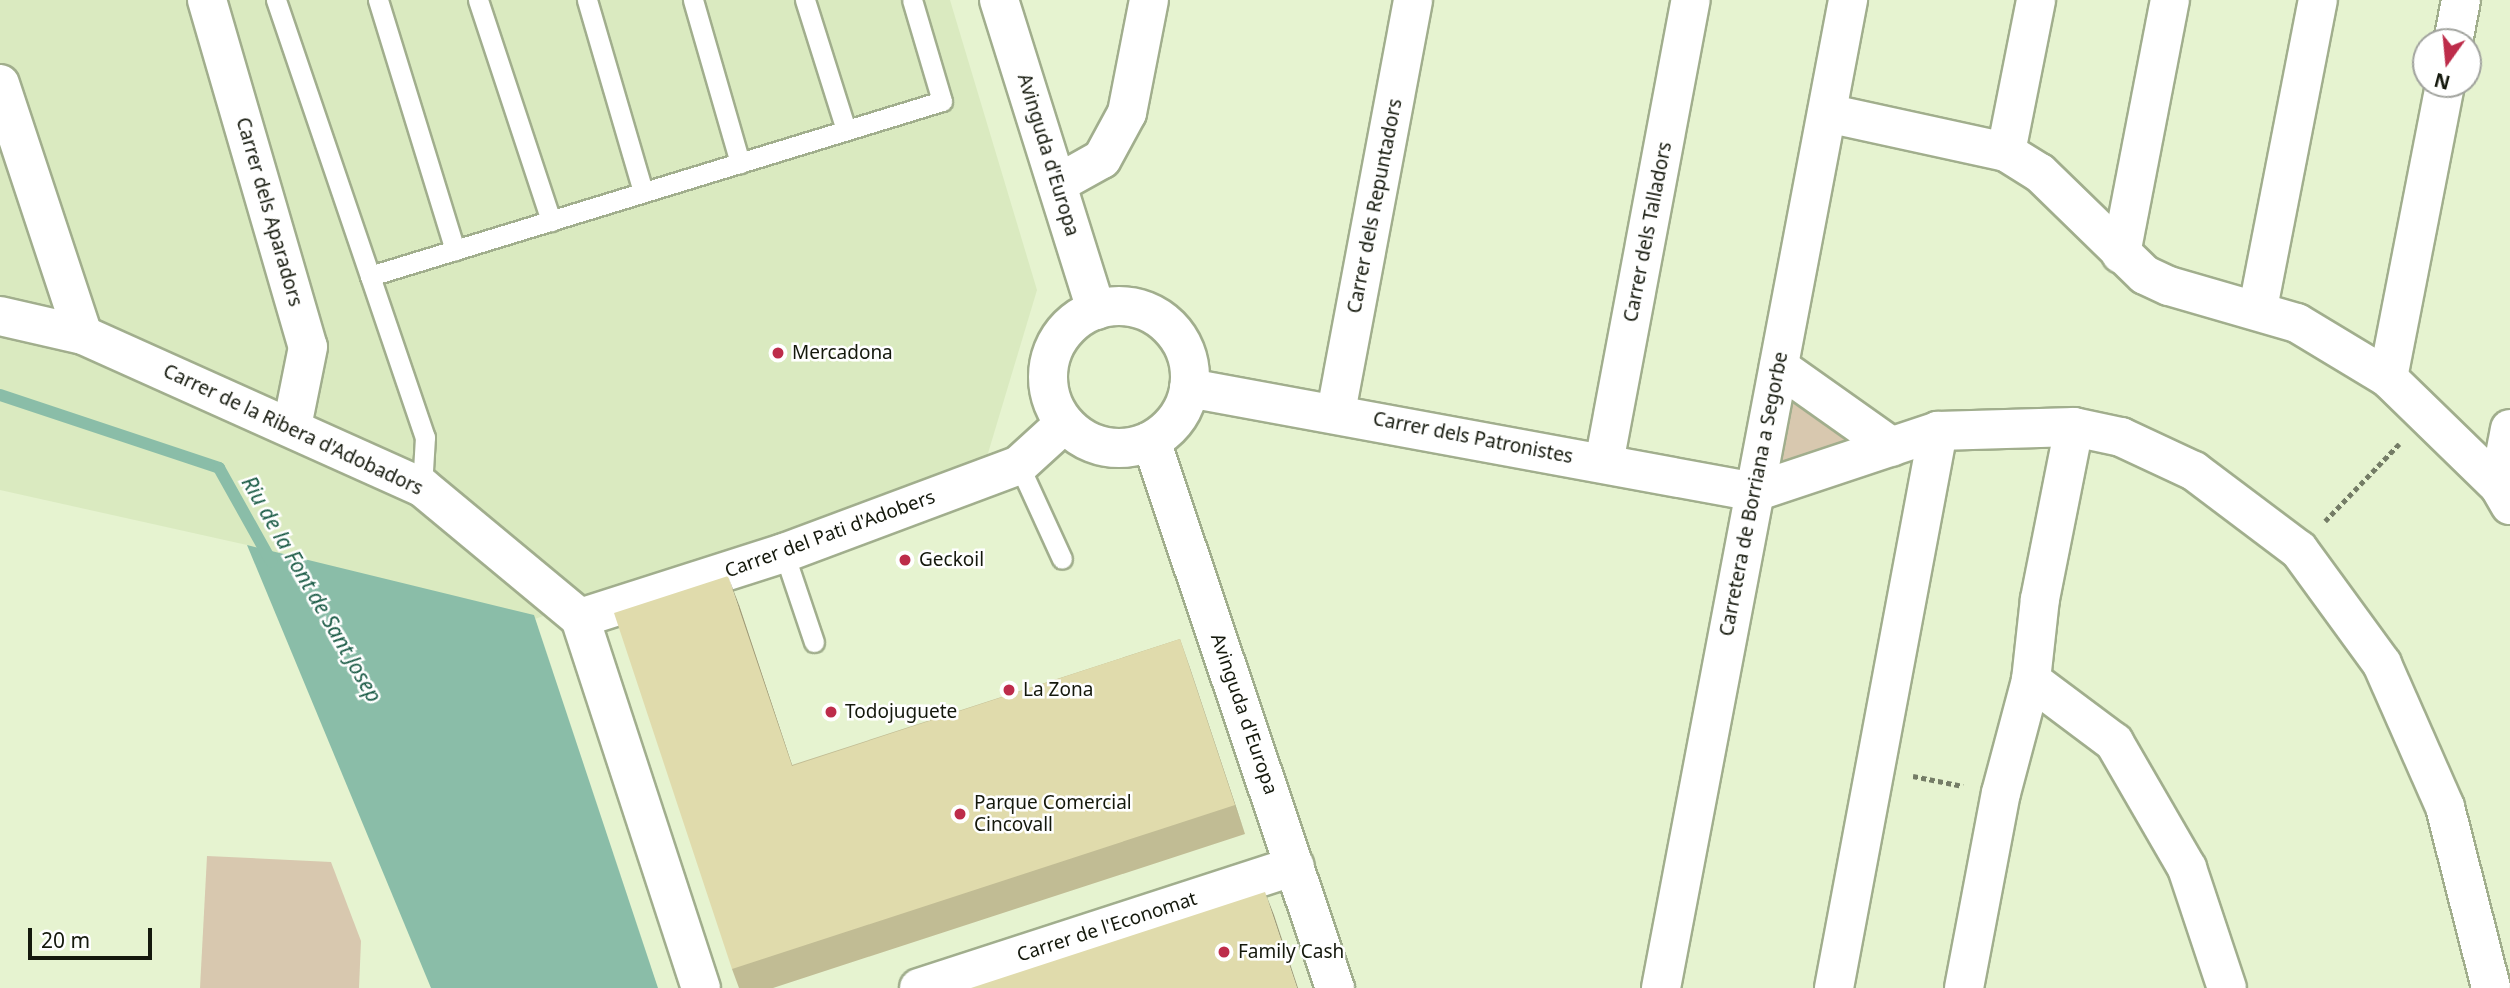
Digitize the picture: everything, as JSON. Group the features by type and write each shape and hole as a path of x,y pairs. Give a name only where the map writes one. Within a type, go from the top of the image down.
{"street":[{"name":"Avinguda d'Europa","path":"999,0 1096,310"},
{"path":"1057,184 1102,159 1128,113 1149,0"},
{"name":"Carrer dels Repuntadors","path":"1336,412 1413,0"},
{"name":"Carrer dels Talladors","path":"1604,463 1691,0"},
{"name":"Carretera de Borriana a Segorbe","path":"1661,988 1848,0"},
{"path":"2006,152 2036,0"},
{"path":"2121,254 2169,0"},
{"path":"2258,308 2318,0"},
{"path":"2456,28 2461,0"},
{"name":"Carrer dels Aparadors","path":"216,2 308,347 292,426"},
{"path":"0,84 83,335"},
{"path":"2388,379 2442,98"},
{"path":"1827,113 2006,152 2040,173 2145,275 2169,286 2258,308 2297,323 2388,379 2428,414 2504,495"},
{"path":"1120,306 1144,311 1165,323 1181,341 1189,364 1189,388 1182,410 1151,441 1128,447 1105,447 1083,438 1065,424 1050,393 1050,358 1060,337 1096,310 1120,306"},
{"name":"Carrer de la Ribera d'Adobadors","path":"0,316 83,335 292,426 422,487 580,618"},
{"path":"1779,367 1892,447"},
{"name":"Carrer dels Patronistes","path":"1189,388 1336,412 1755,492"},
{"name":"Carrer del Pati d'Adobers","path":"580,618 784,552 1019,464 1065,424"},
{"path":"1755,492 1938,431 2074,428 2120,437 2194,471 2299,550 2382,664 2445,807 2491,988"},
{"path":"1964,988 2001,793 2031,680 2040,599 2074,428"},
{"path":"2504,495 2510,429"},
{"path":"1834,988 1938,431"},
{"name":"Avinguda d'Europa","path":"1151,441 1335,988"},
{"path":"580,618 701,988"},
{"path":"2031,680 2114,742 2187,868 2227,988"},
{"name":"Carrer de l'Economat","path":"919,988 1295,866"}],"lane":[{"path":"276,0 425,437 422,487"},
{"path":"377,0 455,250"},
{"path":"478,0 551,221"},
{"path":"587,0 643,192"},
{"path":"693,0 740,163"},
{"path":"805,0 846,130"},
{"path":"370,276 942,101 912,0"},
{"path":"1019,464 1062,559"},
{"path":"784,552 814,642"}],"path":[{"path":"2299,550 2428,414"},
{"path":"1875,768 2001,793"}],"shaded area":[{"path":"0,0 950,0 1037,290 986,460 532,620 247,545 0,490"},
{"path":"1779,367 1892,447 1755,492"},
{"path":"207,856 331,862 361,941 359,988 200,988"}],"water":[{"path":"247,545 534,615 658,988 431,988"}],"building":[{"name":"Parque Comercial Cincovall","path":"728,576 792,766 1180,639 1235,805 732,969 614,613"},
{"path":"1265,892 1297,988 971,988"}],"waterway":[{"name":"Riu de la Font de Sant Josep","path":"0,395 219,468 271,561"}],"place":[{"name":"Mercadona","path":"778,353"},
{"name":"Geckoil","path":"905,560"},
{"name":"La Zona","path":"1009,690"},
{"name":"Todojuguete","path":"831,712"},
{"name":"Parque Comercial Cincovall","path":"960,814"},
{"name":"Family Cash","path":"1224,952"}]}
